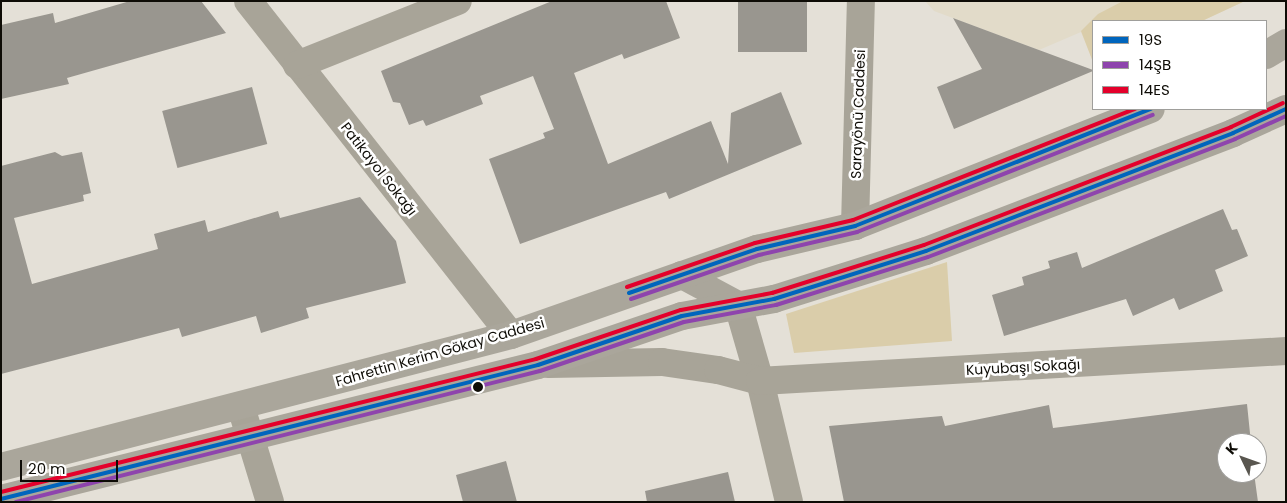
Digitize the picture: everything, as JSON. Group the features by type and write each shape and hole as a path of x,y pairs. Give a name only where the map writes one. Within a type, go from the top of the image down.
{"main road":[{"path":"1267,54 1286,43"},
{"path":"1,499 538,365 682,316 774,299 926,251 1233,133 1286,109"},
{"name":"Fahrettin Kerim Gökay Caddesi","path":"1,467 241,407 512,335 757,249 855,226 1148,110"},
{"path":"682,275 738,305"}],"street":[{"name":"Patikayol Sokağı","path":"248,1 512,335"},
{"path":"297,65 458,1"},
{"name":"Sarayönü Caddesi","path":"855,226 861,1"},
{"path":"738,305 760,381 788,502"},
{"name":"Kuyubaşı Sokağı","path":"538,365 662,362 718,370 760,381 1286,351"},
{"path":"241,407 270,502"}],"shaded area":[{"path":"925,1 1245,1 1204,20 1092,20 1092,60 1081,32 1039,50 934,11"},
{"path":"1123,1 1245,1 1204,20 1092,20 1098,14"},
{"path":"1092,20 1092,59 1081,31"},
{"path":"947,262 952,341 794,353 786,314"}],"building":[{"path":"130,1 201,1 226,33 67,78 69,84 1,99 1,25 53,13 55,23"},
{"path":"552,1 666,1 680,38 624,59 622,54 574,73 608,164 711,121 728,164 731,113 781,92 802,144 669,199 666,192 520,244 489,159 545,138 543,133 554,129 533,76 480,96 483,104 426,126 423,120 409,125 400,103 393,102 381,71"},
{"path":"738,1 807,1 807,52 738,52"},
{"path":"953,18 1092,70 1092,71 954,129 937,87 982,69"},
{"path":"252,87 267,144 177,168 162,111"},
{"path":"55,152 62,156 82,152 91,193 83,195 84,201 14,218 32,284 158,249 154,234 205,220 208,232 278,211 280,218 360,197 396,241 406,283 306,308 309,318 261,333 256,316 182,337 179,328 1,374 1,166"},
{"path":"1223,209 1232,230 1237,229 1248,256 1215,270 1223,291 1179,310 1174,298 1133,316 1126,299 1004,336 992,295 1024,285 1022,277 1050,268 1048,261 1077,252 1082,268"},
{"path":"1247,404 1250,433 1217,433 1217,483 1255,483 1258,502 844,502 829,426 942,416 945,426 1049,405 1053,428"},
{"path":"506,461 517,502 463,502 456,475"},
{"path":"728,472 735,502 647,502 645,491"}],"transit line":[{"name":"14ES","path":"1,492 536,359 681,310 772,293 924,245 1231,127 1283,103"},
{"name":"19S","path":"1,499 538,365 682,316 774,299 926,251 1233,133 1286,109"},
{"name":"14ES","path":"627,287 755,243 853,220 1132,110"},
{"name":"19S","path":"629,293 757,249 855,226 1148,110"},
{"name":"14ŞB","path":"631,299 759,255 857,232 1153,115"},
{"name":"14ŞB","path":"16,502 540,371 684,322 776,305 928,257 1235,139 1286,116"}]}
